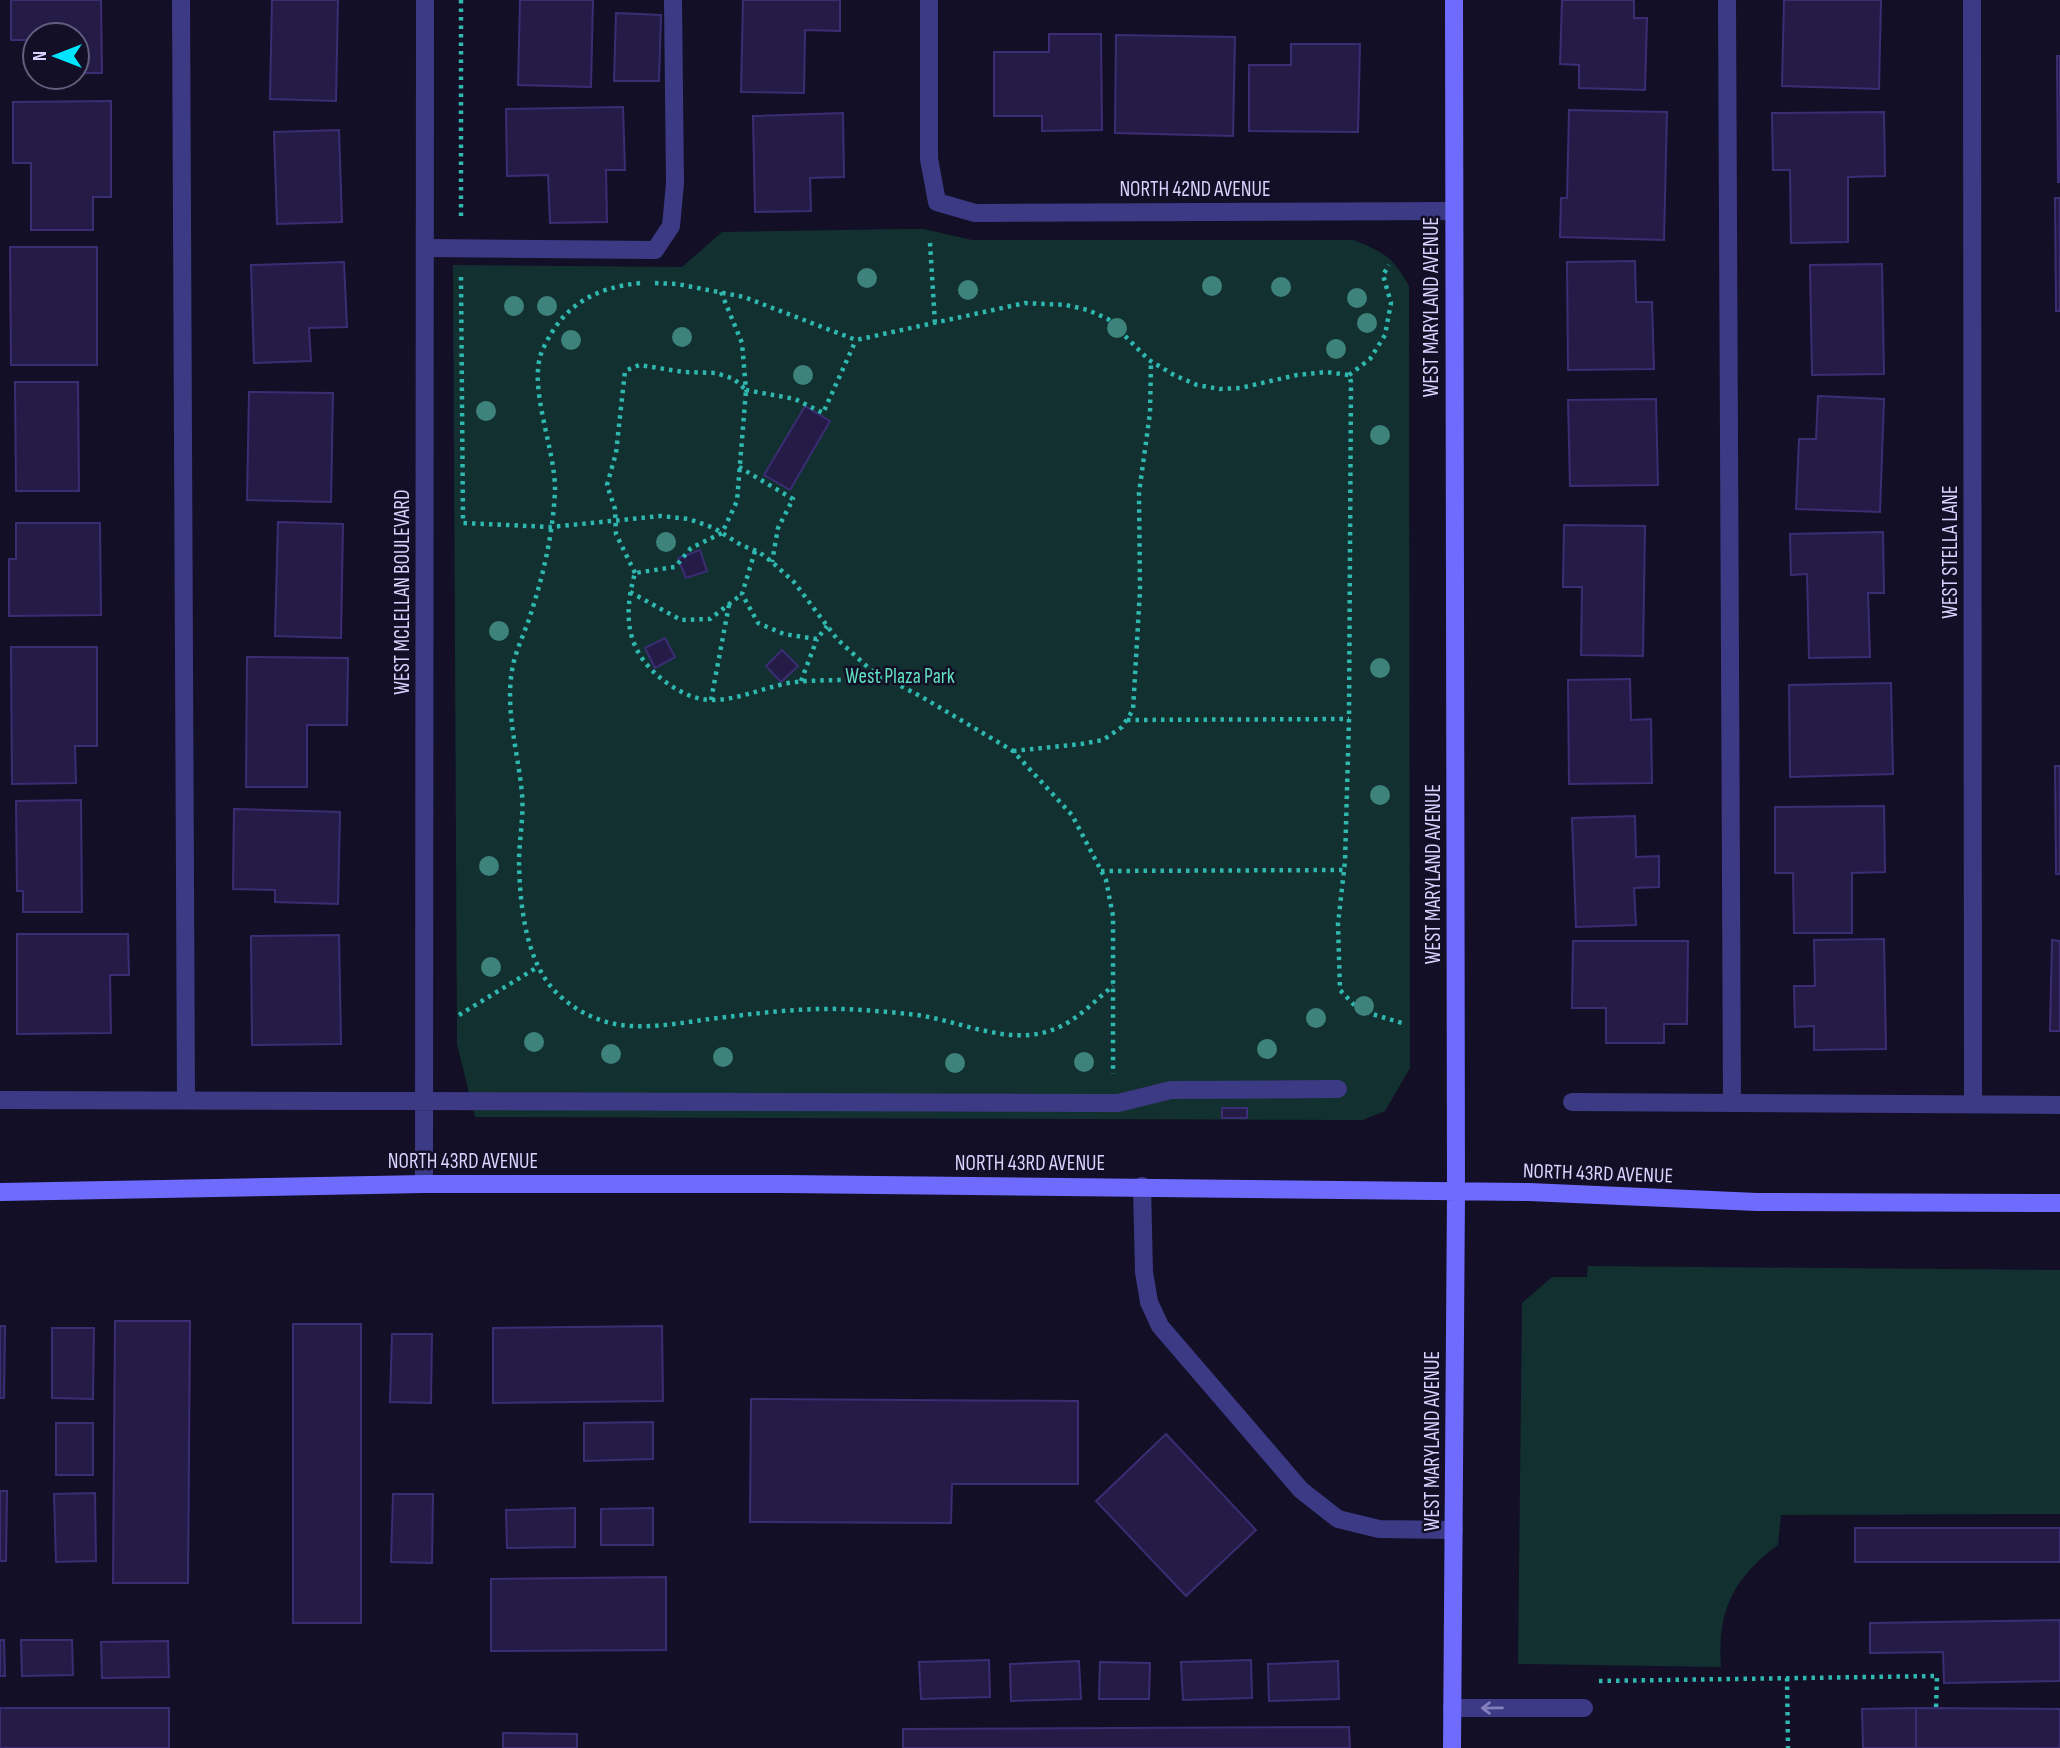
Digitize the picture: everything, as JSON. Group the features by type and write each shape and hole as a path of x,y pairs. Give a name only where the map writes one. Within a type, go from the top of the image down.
{"main road":[{"name":"WEST MARYLAND AVENUE","path":"1452,1748 1456,1192 1454,0"},
{"name":"NORTH 43RD AVENUE","path":"0,1192 424,1184 1142,1186 1529,1192 1756,1202 2060,1203"}],"street":[{"path":"181,0 186,1100"},
{"name":"WEST MCLELLAN BOULEVARD","path":"424,1184 425,0"},
{"path":"425,248 655,250 671,226 675,183 673,0"},
{"name":"NORTH 42ND AVENUE","path":"929,0 929,159 937,202 975,213 1454,211"},
{"path":"1727,0 1731,1103"},
{"name":"WEST STELLA LANE","path":"1972,0 1973,1104"},
{"path":"0,1100 1118,1103 1171,1090 1338,1089"},
{"path":"1572,1102 2060,1105"},
{"path":"1142,1186 1144,1272 1149,1302 1160,1325 1301,1490 1338,1519 1360,1526 1379,1529 1454,1530"},
{"path":"1451,1708 1584,1708"}],"path":[{"path":"461,0 463,523 551,527 661,516 689,519 722,533 772,562 794,582 837,639 872,671 1013,751 1072,815 1105,880 1113,916 1113,1075"},
{"path":"930,243 935,324"},
{"path":"1349,375 1370,359 1385,335 1391,303 1383,275 1389,265"},
{"path":"1113,986 1066,1024 1034,1034 999,1033 919,1015 822,1008 648,1028 616,1024 588,1015 559,996 548,984 537,968 525,923 519,865 523,808 509,718 509,690 514,661 539,588 551,527 555,473 539,394 538,367 541,351 576,304 594,293 617,286 645,283 677,284 744,297 856,340 1025,303 1066,306 1088,310 1108,319 1151,361 1197,385 1220,389 1240,388 1307,374 1341,372 1349,375"},
{"path":"635,573 675,567 691,548 722,533 737,501 746,390 742,343 721,292"},
{"path":"856,340 823,412 795,399 746,390 734,379 716,373 684,372 639,365 625,371 616,453 607,485 615,509 616,534 635,573 630,592 629,627 634,646 644,662 678,690 711,700 801,681 884,677"},
{"path":"1013,751 1103,740 1122,727 1133,710 1140,590 1139,493 1150,413 1151,361"},
{"path":"1349,375 1349,719 1338,924 1340,990 1359,1010 1405,1024"},
{"path":"739,467 793,499 778,528 772,562"},
{"path":"630,592 681,620 710,619 742,594 755,551"},
{"path":"742,594 758,623 784,634 817,639"},
{"path":"711,700 730,604"},
{"path":"801,681 817,639 827,626"},
{"path":"1126,720 1349,719"},
{"path":"1101,871 1343,870"},
{"path":"459,1015 537,968"},
{"path":"1587,1681 1937,1676 1936,1708"},
{"path":"1787,1678 1788,1748"}],"green space":[{"name":"West Plaza Park","path":"924,229 972,240 1354,240 1387,257 1398,268 1409,286 1410,1068 1385,1111 1363,1120 475,1117 457,1044 453,265 682,267 722,232"},
{"path":"1588,1266 2060,1270 2060,1514 1781,1515 1778,1545 1762,1557 1739,1583 1725,1612 1720,1647 1721,1667 1518,1664 1522,1303 1552,1277 1587,1277"}],"building":[{"path":"11,0 101,0 102,73 91,73 91,21 21,21 21,40 11,40"},
{"path":"272,0 338,0 336,101 270,99"},
{"path":"520,0 593,0 591,87 518,85"},
{"path":"743,0 840,0 840,31 805,30 804,93 741,92"},
{"path":"1562,0 1634,0 1634,18 1647,18 1645,90 1579,88 1579,65 1560,64"},
{"path":"1784,0 1881,0 1879,89 1782,86"},
{"path":"616,13 661,15 659,81 614,81"},
{"path":"1049,34 1101,34 1102,130 1042,131 1042,116 994,116 994,52 1049,52"},
{"path":"1116,35 1235,37 1233,136 1115,133"},
{"path":"1291,44 1360,44 1358,132 1249,131 1249,65 1291,65"},
{"path":"2057,56 2060,56 2060,182 2058,182"},
{"path":"111,101 111,197 93,197 93,230 31,230 31,163 13,163 13,102"},
{"path":"623,107 625,170 606,170 607,222 550,223 548,175 507,176 506,109"},
{"path":"1569,110 1667,112 1664,240 1560,237 1561,198 1567,198"},
{"path":"1884,112 1885,176 1848,177 1848,242 1791,243 1790,170 1773,170 1772,113"},
{"path":"843,113 844,177 810,178 811,211 755,212 753,116"},
{"path":"339,130 342,222 277,224 274,132"},
{"path":"2055,198 2060,198 2060,311 2056,311"},
{"path":"10,247 97,247 97,365 11,365"},
{"path":"1635,261 1636,302 1652,302 1654,369 1568,370 1567,262"},
{"path":"344,262 347,327 309,328 311,361 254,363 251,265"},
{"path":"1882,264 1884,374 1812,375 1810,265"},
{"path":"15,382 78,382 79,491 16,491"},
{"path":"249,392 333,393 331,502 247,500"},
{"path":"1818,396 1884,399 1880,512 1796,509 1799,439 1816,439"},
{"path":"1656,399 1658,485 1570,486 1568,400"},
{"path":"805,406 830,421 790,490 764,475"},
{"path":"278,522 343,524 341,638 275,636"},
{"path":"16,523 100,523 101,615 9,616 9,559 16,559"},
{"path":"1564,525 1645,526 1643,656 1581,655 1582,587 1563,587"},
{"path":"1883,532 1884,593 1868,593 1870,657 1809,658 1807,574 1791,575 1790,534"},
{"path":"700,550 707,571 686,578 678,558"},
{"path":"665,638 675,657 655,668 645,648"},
{"path":"11,647 97,647 97,746 75,746 76,783 12,784"},
{"path":"782,650 798,666 781,682 766,666"},
{"path":"247,657 348,658 347,725 307,725 307,787 246,787"},
{"path":"1630,679 1631,720 1651,719 1652,783 1569,784 1568,680"},
{"path":"1891,683 1893,774 1790,777 1789,685"},
{"path":"2055,766 2060,766 2060,874 2056,874"},
{"path":"81,800 82,912 23,912 23,891 17,891 16,801"},
{"path":"1884,806 1885,872 1852,873 1852,933 1794,933 1793,873 1775,873 1775,807"},
{"path":"234,809 340,812 338,904 275,902 275,890 233,889"},
{"path":"1635,816 1636,857 1659,856 1659,887 1634,888 1636,925 1576,927 1572,818"},
{"path":"17,934 128,934 129,975 110,975 111,1033 17,1034"},
{"path":"339,935 341,1044 252,1045 251,936"},
{"path":"1884,939 1886,1049 1814,1050 1814,1026 1795,1027 1794,986 1815,986 1814,940"},
{"path":"2052,940 2060,941 2060,1031 2050,1031"},
{"path":"1573,941 1688,941 1687,1024 1664,1024 1664,1043 1606,1043 1606,1008 1572,1008"},
{"path":"1222,1108 1247,1108 1247,1118 1222,1118"},
{"path":"115,1321 190,1321 188,1583 113,1583"},
{"path":"293,1324 361,1324 361,1623 293,1623"},
{"path":"0,1326 5,1326 4,1398 0,1398"},
{"path":"662,1326 663,1401 493,1403 493,1328"},
{"path":"52,1328 94,1328 93,1399 52,1398"},
{"path":"392,1334 432,1334 431,1403 390,1402"},
{"path":"751,1399 1078,1401 1078,1484 952,1484 951,1523 750,1522"},
{"path":"653,1422 653,1459 584,1461 584,1423"},
{"path":"56,1423 93,1423 93,1475 56,1475"},
{"path":"1166,1434 1256,1530 1186,1596 1096,1501"},
{"path":"0,1491 7,1491 6,1561 0,1561"},
{"path":"95,1493 96,1561 56,1562 54,1494"},
{"path":"393,1494 433,1494 432,1563 391,1562"},
{"path":"575,1508 575,1547 507,1548 506,1510"},
{"path":"653,1508 653,1545 601,1545 601,1509"},
{"path":"1855,1528 2060,1528 2060,1562 1855,1562"},
{"path":"666,1577 666,1650 491,1651 491,1579"},
{"path":"2060,1620 2060,1681 1944,1683 1943,1652 1870,1653 1870,1623"},
{"path":"0,1640 4,1640 5,1676 0,1676"},
{"path":"21,1640 72,1640 73,1675 22,1676"},
{"path":"168,1641 169,1677 102,1678 101,1642"},
{"path":"989,1660 990,1697 921,1699 919,1662"},
{"path":"1251,1660 1252,1698 1183,1700 1181,1662"},
{"path":"1079,1661 1081,1699 1011,1701 1010,1664"},
{"path":"1338,1661 1339,1699 1269,1701 1268,1664"},
{"path":"1100,1662 1150,1663 1149,1699 1099,1699"},
{"path":"0,1708 169,1708 169,1748 0,1748"},
{"path":"1916,1708 2060,1709 2060,1748 1916,1748"},
{"path":"1916,1708 1916,1748 1863,1748 1862,1709"},
{"path":"1349,1727 1350,1748 903,1748 903,1729"},
{"path":"503,1733 577,1734 577,1748 503,1748"}]}
